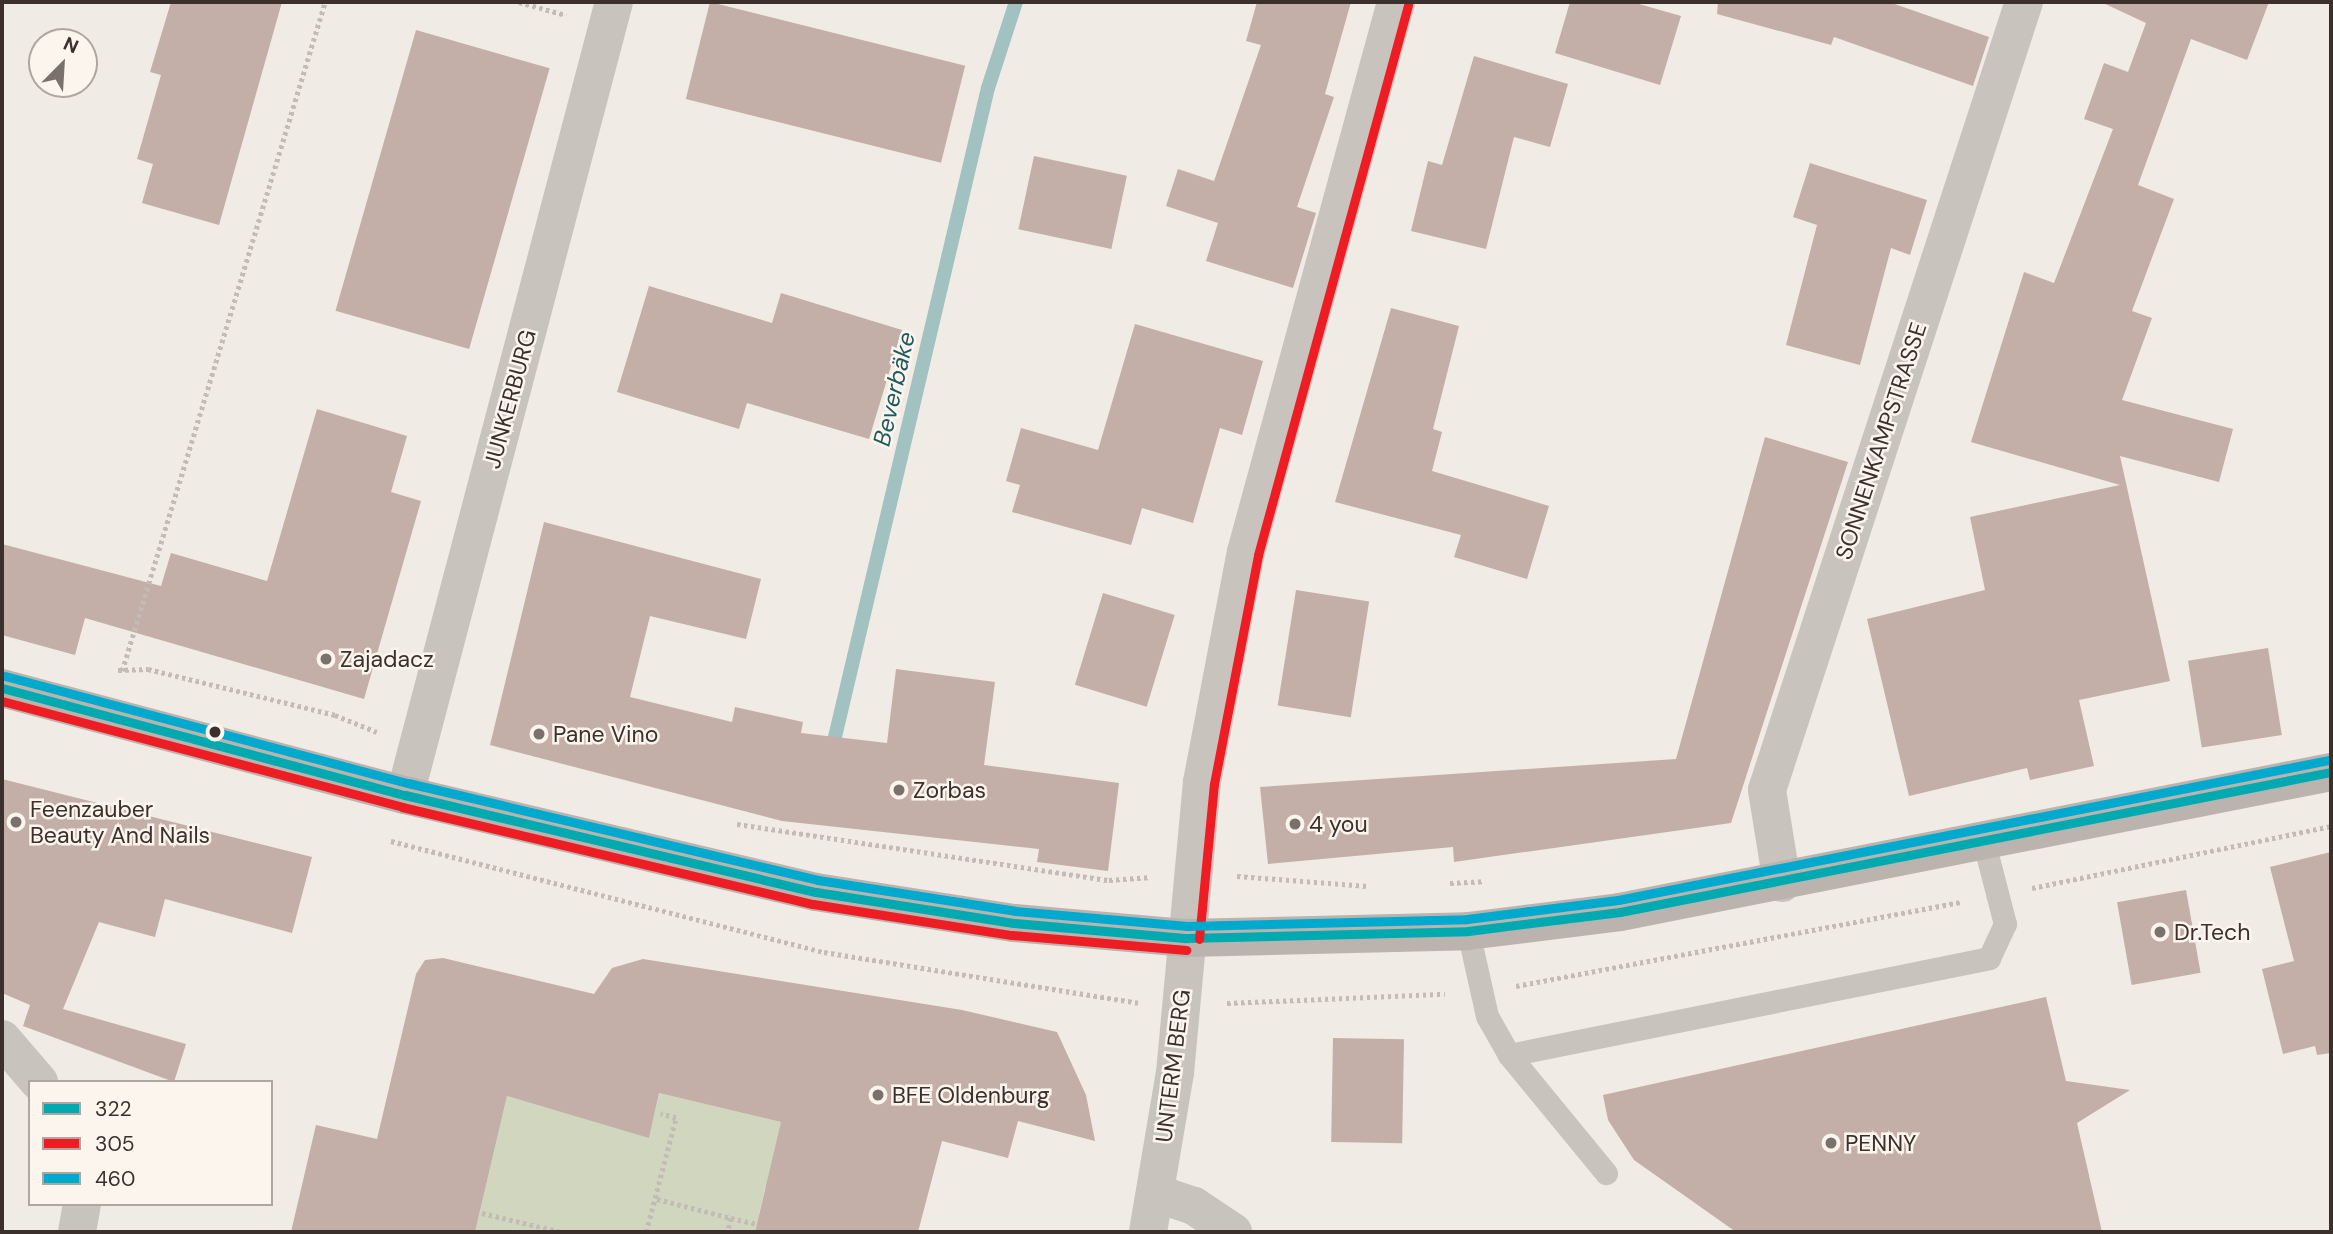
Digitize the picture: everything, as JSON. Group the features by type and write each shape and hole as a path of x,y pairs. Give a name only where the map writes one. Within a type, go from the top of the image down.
{"main road":[{"path":"2,688 107,719 405,795 816,892 1014,923 1186,938 1468,932 1782,883 2331,772"}],"street":[{"name":"JUNKERBURG","path":"405,795 614,2"},
{"name":"UNTERM BERG","path":"1148,1232 1186,938 1202,782 1246,552 1396,2"},
{"name":"SONNENKAMPSTRASSE","path":"1782,883 1767,790 2024,2"},
{"path":"2,1039 37,1080"},
{"path":"1155,1193 1194,1206 1233,1232"},
{"path":"77,1232 82,1206"}],"lane":[{"path":"1509,1055 1989,958 2005,924 1984,843"},
{"path":"1468,932 1487,1016 1509,1055 1606,1173"}],"path":[{"path":"107,719 325,2"},
{"path":"646,1232 657,1199 676,1118 661,1114"},
{"path":"657,1199 757,1224"},
{"path":"482,1213 562,1232"},
{"path":"728,1232 731,1217"}],"green space":[{"path":"659,1093 810,1129 765,1188 755,1232 475,1232 507,1096 649,1137"}],"building":[{"path":"171,2 282,2 219,225 142,203 153,164 137,159 161,75 150,72"},
{"path":"710,2 965,66 941,163 686,99"},
{"path":"1257,2 1351,2 1325,94 1334,97 1297,207 1316,213 1293,288 1206,261 1218,223 1166,206 1178,169 1214,181 1261,45 1246,41"},
{"path":"1570,2 1632,2 1681,16 1660,85 1555,53"},
{"path":"1718,2 1889,2 1989,37 1973,86 1834,37 1831,45 1717,14"},
{"path":"2101,2 2269,2 2247,60 2191,39 2138,185 2174,199 2132,311 2152,318 2122,400 2233,429 2219,482 2120,456 2170,681 2079,700 2094,766 2030,780 2027,768 1909,796 1867,619 1985,590 1970,517 2120,485 1971,442 2024,272 2054,283 2113,129 2084,119 2104,63 2128,72 2146,23"},
{"path":"416,30 550,68 469,349 336,311"},
{"path":"1474,56 1568,84 1550,147 1514,137 1486,249 1411,231 1428,161 1442,165"},
{"path":"1034,156 1127,176 1111,249 1018,229"},
{"path":"1810,163 1927,200 1910,255 1891,248 1860,365 1786,345 1817,225 1793,217"},
{"path":"649,286 772,323 781,293 902,330 869,439 747,403 739,429 617,392"},
{"path":"1391,308 1459,326 1433,429 1442,432 1432,471 1549,506 1527,579 1454,557 1461,535 1335,502"},
{"path":"1135,324 1263,361 1242,435 1220,428 1193,523 1142,508 1131,545 1012,512 1020,485 1006,481 1021,428 1098,450"},
{"path":"317,409 407,436 391,492 421,501 364,699 85,618 75,655 2,635 2,544 161,586 171,553 267,581"},
{"path":"1765,437 1848,462 1731,823 1454,862 1453,847 1268,864 1260,787 1676,759"},
{"path":"544,522 761,579 746,639 650,616 630,697 732,722 735,707 803,722 801,733 887,743 896,669 995,682 984,765 1119,783 1108,871 1037,862 1039,849 782,821 490,745"},
{"path":"1296,590 1369,602 1351,717 1278,706"},
{"path":"1103,593 1175,615 1147,707 1075,685"},
{"path":"2268,648 2282,735 2202,748 2188,661"},
{"path":"2,779 312,857 292,933 165,899 155,937 99,922 63,1009 186,1044 175,1080 23,1026 30,1005 2,993"},
{"path":"2331,852 2331,1053 2317,1055 2315,1046 2283,1054 2262,969 2294,961 2270,867"},
{"path":"2186,890 2201,973 2132,985 2117,902"},
{"name":"BFE Oldenburg","path":"443,958 594,994 612,968 643,959 962,1010 1057,1032 1086,1095 1095,1141 1018,1121 1008,1158 942,1141 918,1232 755,1232 781,1122 659,1093 649,1138 507,1096 475,1232 291,1232 316,1125 377,1139 416,974 425,960"},
{"path":"2046,997 2066,1081 2130,1090 2077,1123 2102,1232 1736,1232 1634,1160 1608,1120 1603,1095"},
{"path":"1333,1038 1404,1039 1402,1143 1331,1142"}],"waterway":[{"name":"Beverbäke","path":"831,754 988,88 1016,2"}],"transit line":[{"name":"305","path":"1199,939 1214,784 1258,555 1408,5"},
{"name":"460","path":"5,676 408,783 818,880 1015,911 1187,926 1467,919 1618,900 2329,760"},
{"name":"322","path":"2,688 405,795 816,892 1014,923 1187,938 1468,931 1620,912 2331,772"},
{"name":"305","path":"2,701 402,807 813,904 1012,935 1186,950"}],"place":[{"name":"Zajadacz","path":"326,659"},
{"name":"Pane Vino","path":"539,734"},
{"name":"Zorbas","path":"899,790"},
{"name":"Feenzauber Beauty And Nails","path":"16,822"},
{"name":"4 you","path":"1295,824"},
{"name":"Dr.Tech","path":"2160,932"},
{"name":"BFE Oldenburg","path":"878,1095"},
{"name":"PENNY","path":"1831,1143"}]}
